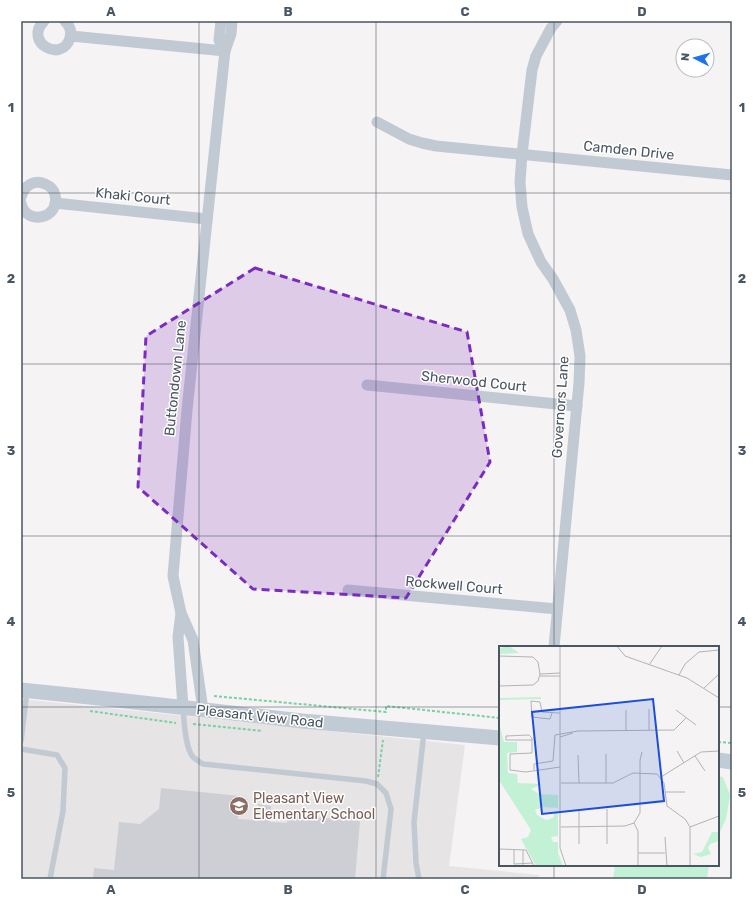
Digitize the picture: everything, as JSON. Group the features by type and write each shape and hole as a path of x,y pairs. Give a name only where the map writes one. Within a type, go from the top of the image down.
{"main road":[{"name":"Pleasant View Road","path":"24,690 302,721 499,738"},
{"path":"719,760 732,762"}],"street":[{"path":"44,21 39,29 39,40 46,48 51,50 56,50 66,46 69,41 71,31 65,21"},
{"path":"221,21 219,40 225,52"},
{"path":"225,52 231,34 232,21"},
{"name":"Governors Lane","path":"554,646 577,406 580,356 576,330 570,310 553,279 541,262 528,234 522,207 520,182 532,70 536,56 551,28 557,21"},
{"path":"71,36 225,52"},
{"name":"Buttondown Lane","path":"183,707 178,637 181,613 174,576 186,410 225,52"},
{"name":"Camden Drive","path":"377,122 409,139 436,146 732,175"},
{"path":"21,197 23,190 27,186 37,182 51,188 56,198 54,209 50,213 40,218 34,217 25,212 21,203"},
{"name":"Khaki Court","path":"55,204 207,219"},
{"name":"Sherwood Court","path":"367,385 577,406"},
{"name":"Rockwell Court","path":"348,590 557,609"},
{"path":"181,613 193,640 203,710"}],"lane":[{"path":"21,741 24,690"},
{"path":"183,707 188,746 192,756 203,764 366,781 377,784 386,793 391,809 383,879"},
{"path":"419,879 416,863 414,822 424,731"},
{"path":"21,749 57,755 65,768 63,811 50,879"}],"path":[{"path":"214,696 386,712 386,706 499,718"},
{"path":"377,784 383,741"},
{"path":"719,742 732,743"}],"highlighted area":[{"path":"255,268 467,332 490,462 406,598 253,589 138,487 146,336"}],"shaded area":[{"name":"Pleasant View Elementary School","path":"21,699 465,745 449,866 539,875 538,879 21,879"}],"green space":[{"path":"719,776 723,777 730,795 726,819 719,834"},
{"path":"615,866 709,866 707,879 613,879"}],"building":[{"path":"161,788 240,796 238,819 257,820 258,804 271,806 270,822 287,823 288,815 360,821 355,879 93,879 94,868 114,870 119,822 140,824 159,809"}],"place":[{"name":"Pleasant View Elementary School","path":"239,806"}]}
